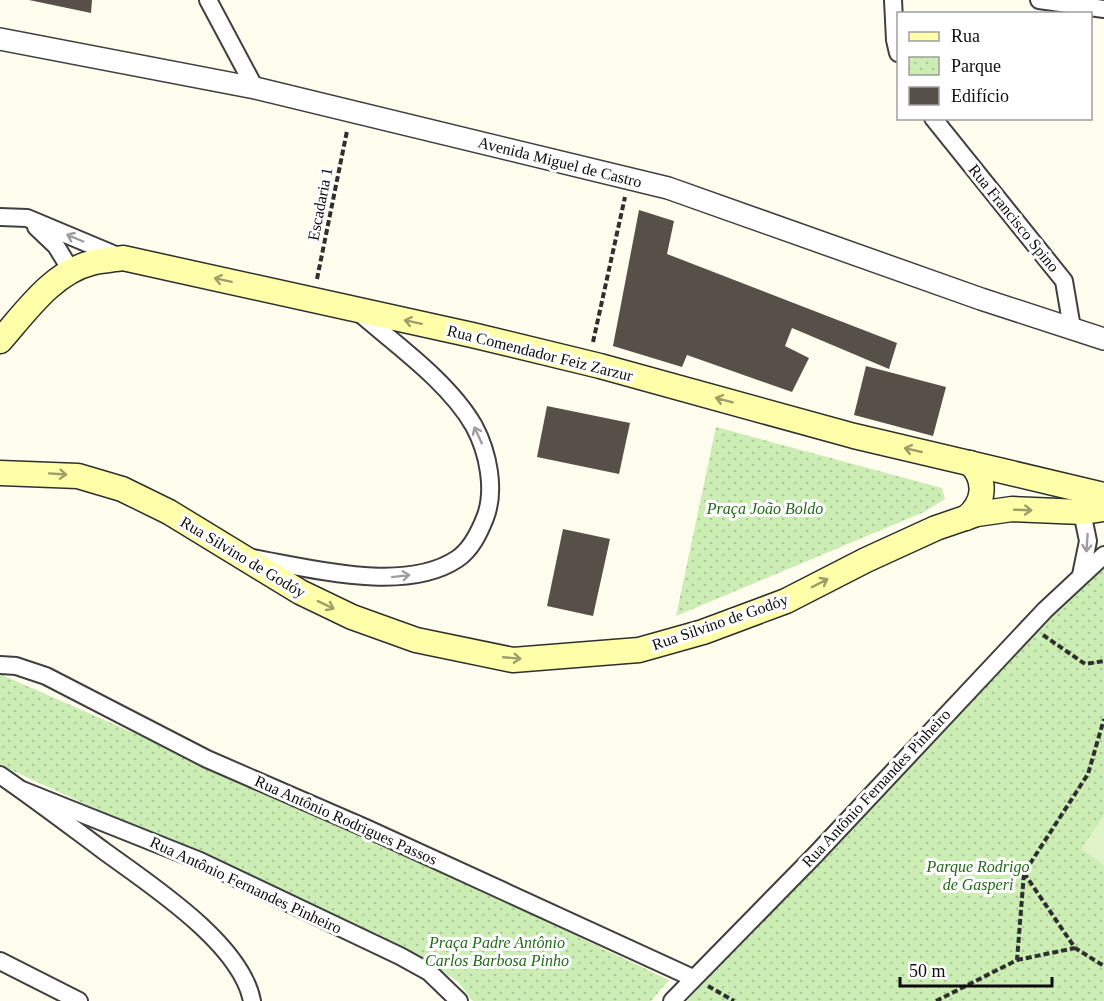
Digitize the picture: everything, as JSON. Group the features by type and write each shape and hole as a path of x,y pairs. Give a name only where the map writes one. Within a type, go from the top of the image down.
{"main road":[{"name":"Rua Comendador Feiz Zarzur","path":"0,341 48,288 89,263 123,258 588,363 854,436 1104,495"},
{"path":"966,518 977,507 982,491 980,475 970,463"},
{"name":"Rua Silvino de Godóy","path":"0,473 78,476 122,489 169,512 300,592 352,618 416,640 513,660 639,650 703,632 786,601 866,560 936,528 966,518 1012,509 1093,510"}],"street":[{"path":"208,0 255,88"},
{"path":"893,0 897,49"},
{"path":"1039,0 1104,9"},
{"name":"Avenida Miguel de Castro","path":"0,39 255,88 668,188 1104,339"},
{"name":"Rua Francisco Spino","path":"935,120 1064,281 1072,328"},
{"path":"0,217 27,218 123,258"},
{"path":"27,218 56,246 72,272"},
{"path":"239,556 317,569 388,577 432,572 459,558 477,537 487,512 490,484 483,446 473,424 446,389 357,310"},
{"path":"1081,575 1093,510"},
{"name":"Rua Antônio Fernandes Pinheiro","path":"672,1001 815,855 1030,626 1104,555"},
{"name":"Rua Antônio Rodrigues Passos","path":"0,665 16,666 46,676 207,759 368,829 693,978"},
{"path":"0,775 172,902 207,931 234,963 250,991 252,1001"},
{"name":"Rua Antônio Fernandes Pinheiro","path":"22,790 200,861 400,956 429,972 459,1001"},
{"path":"0,961 79,1001"}],"path":[{"name":"Escadaria 1","path":"313,301 351,111"},
{"path":"588,363 629,178"},
{"path":"1030,626 1085,663 1104,661"},
{"path":"1017,960 1024,873 1088,774 1101,721 1104,719"},
{"path":"1024,873 1075,948 1104,966"},
{"path":"936,1001 1017,960 1075,948"},
{"path":"693,978 734,1001"}],"green space":[{"name":"Praça João Boldo","path":"716,427 942,488 945,499 924,512 676,616"},
{"name":"Parque Rodrigo de Gasperi","path":"1104,568 1104,1001 687,1001 971,696 1080,586"},
{"name":"Praça Padre Antônio Carlos Barbosa Pinho","path":"0,674 361,833 669,980 651,1001 473,1001 458,982 430,962 0,765"},
{"path":"1104,815 1104,865 1081,849"}],"building":[{"path":"29,0 92,0 91,13"},
{"path":"639,210 674,221 667,254 897,343 889,369 792,328 785,346 809,358 792,392 687,355 682,367 613,346"},
{"path":"866,366 946,387 933,436 854,415"},
{"path":"547,406 630,423 619,474 537,457"},
{"path":"563,529 610,539 593,616 547,606"}]}
